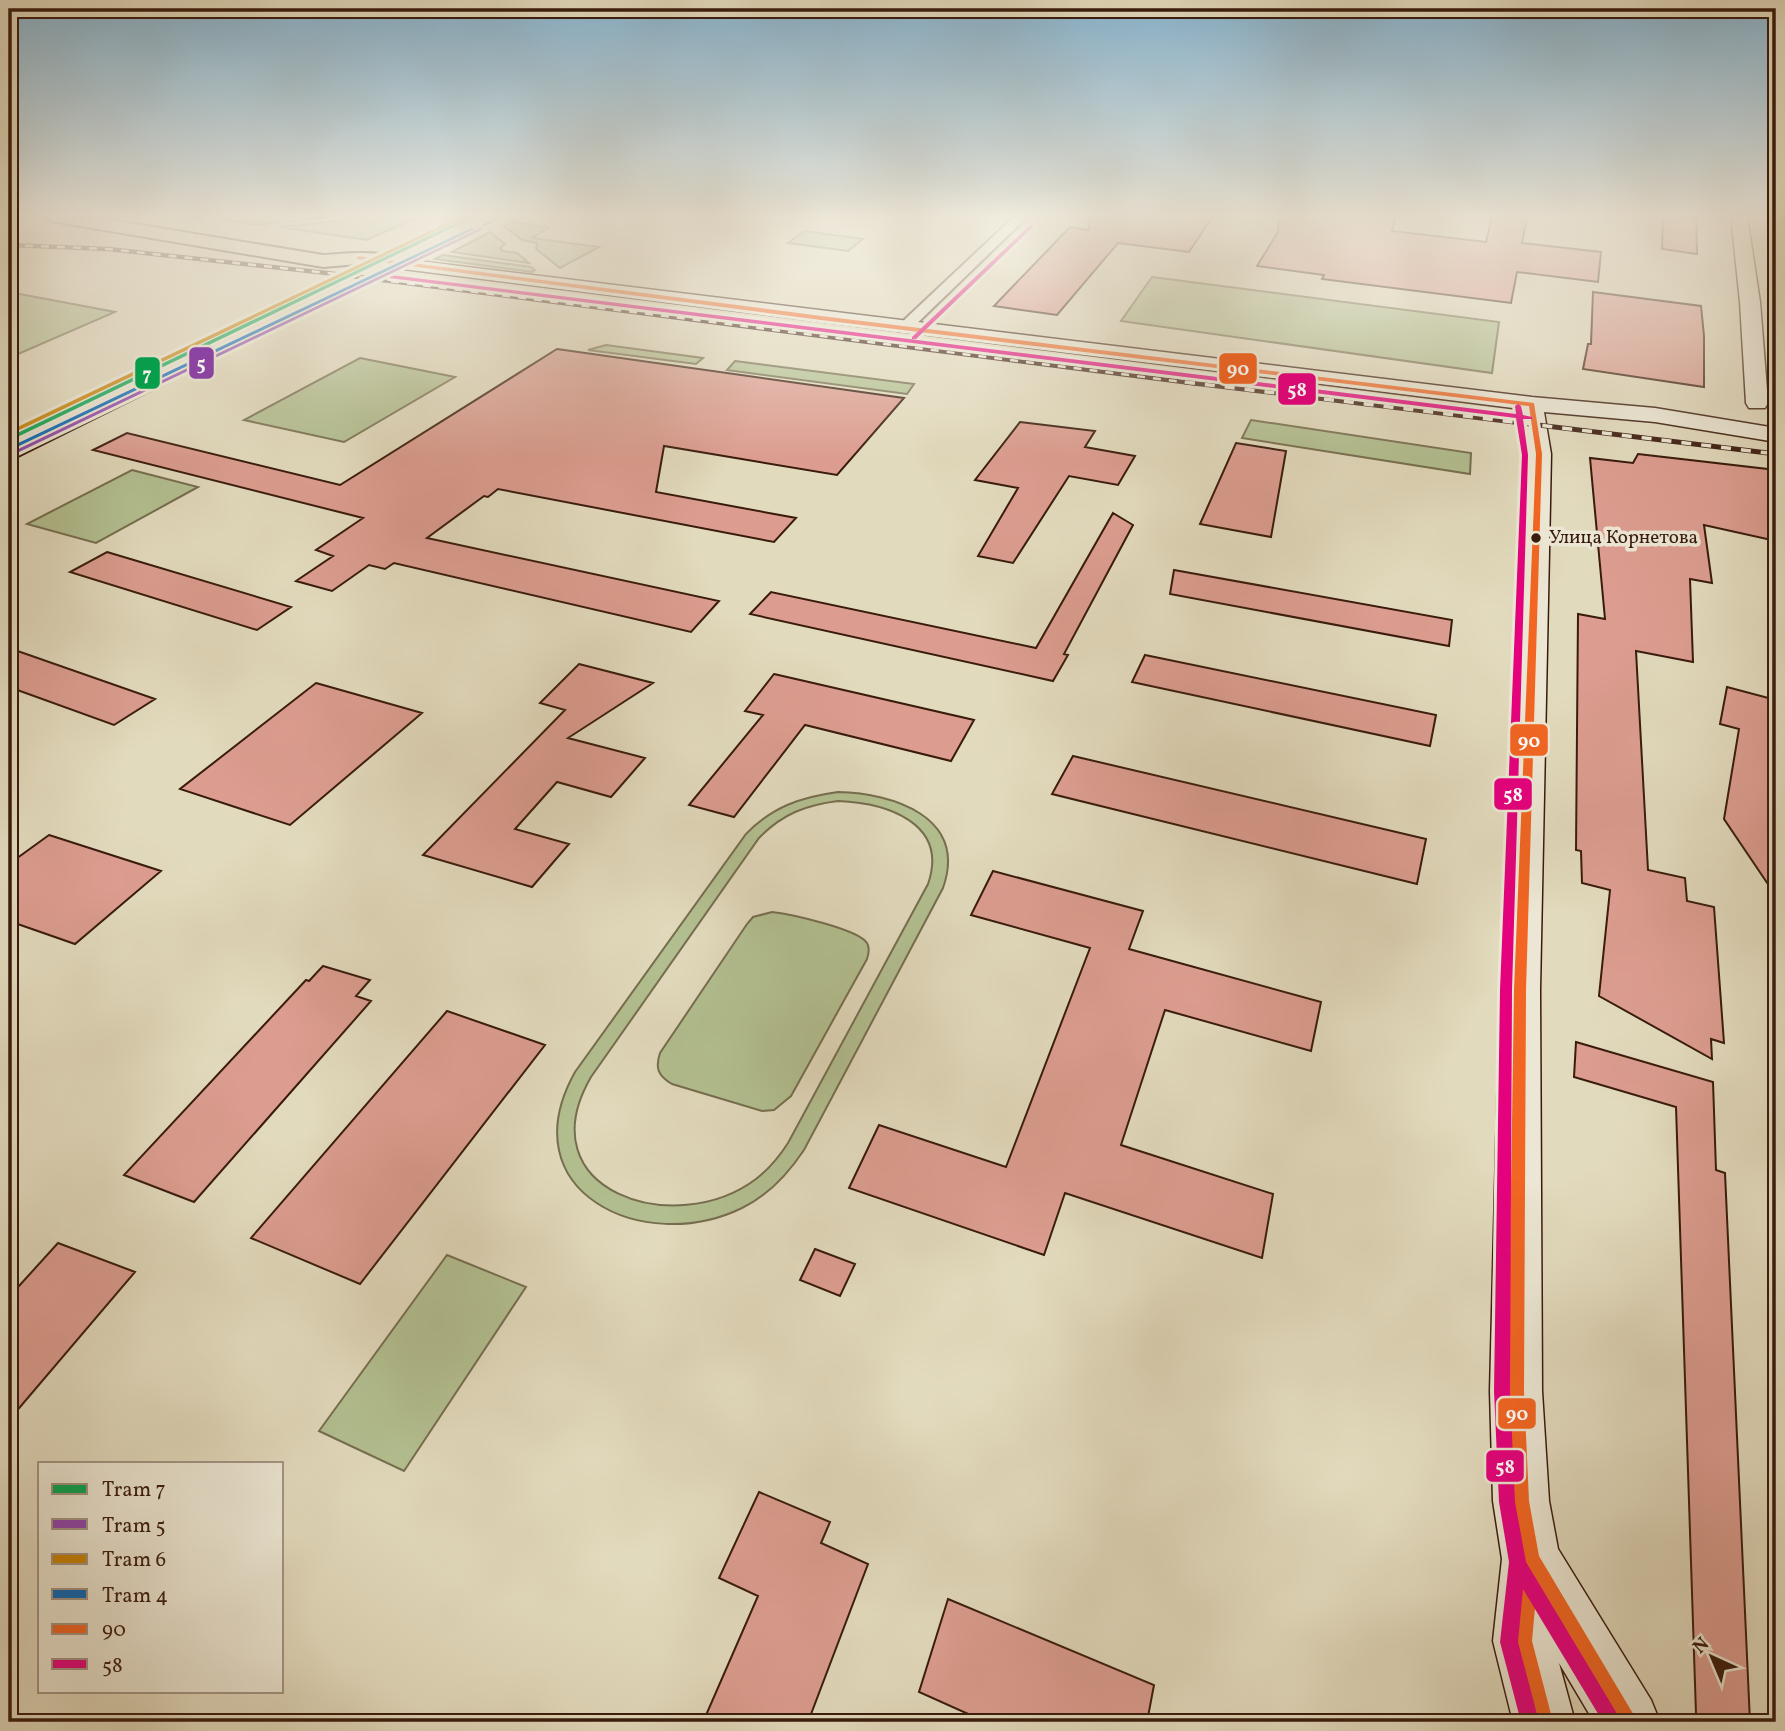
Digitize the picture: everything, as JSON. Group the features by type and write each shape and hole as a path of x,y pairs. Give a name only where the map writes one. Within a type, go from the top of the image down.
{"main road":[{"path":"9,451 307,297"}],"street":[{"path":"691,297 904,328 1532,404 1590,407 1707,420 1776,435"},
{"path":"904,328 937,297"},
{"path":"1748,297 1758,402 1776,422"},
{"path":"1707,420 1744,414 1758,402"},
{"path":"1532,404 1539,454 1520,990 1516,1391 1521,1501 1531,1559 1523,1641 1544,1722"},
{"path":"1531,1559 1629,1722"}],"green space":[{"path":"9,297 34,297 115,312 9,358"},
{"path":"1138,297 1305,297 1499,322 1492,373 1121,321"},
{"path":"606,345 703,358 696,364 588,350"},
{"path":"360,358 455,377 344,442 244,420"},
{"path":"735,361 914,384 907,394 727,370"},
{"path":"1251,420 1471,453 1470,474 1242,438"},
{"path":"132,470 198,487 96,543 27,524"},
{"path":"838,792 881,797 920,814 935,827 945,843 948,864 943,888 804,1150 784,1175 761,1197 742,1208 704,1221 665,1224 628,1218 597,1203 573,1180 559,1151 559,1114 575,1072 746,834 777,810 799,800","holes":["838,801 894,812 922,831 930,846 932,863 928,884 788,1143 761,1175 723,1197 687,1205 651,1204 618,1194 593,1175 578,1150 576,1117 591,1077 759,838 786,817 805,808"]},
{"path":"772,912 808,919 851,933 867,943 869,951 791,1096 774,1110 762,1111 672,1084 661,1075 658,1063 660,1053 747,924 753,917"},
{"path":"447,1255 526,1287 404,1471 319,1431"}],"building":[{"path":"1003,297 1072,297 1057,315 994,306"},
{"path":"1462,297 1512,297 1511,303"},
{"path":"1593,297 1630,297 1701,306 1704,387 1583,369 1588,344 1591,344"},
{"path":"557,349 904,398 837,475 664,446 656,492 796,518 774,542 498,489 488,497 484,496 427,538 719,601 691,632 394,563 385,569 369,565 332,591 296,581 333,556 316,550 363,518 93,450 127,433 340,485"},
{"path":"1020,422 1095,431 1085,447 1135,456 1118,485 1069,476 1013,563 978,556 1018,488 975,480"},
{"path":"1236,443 1286,451 1271,537 1200,524"},
{"path":"1638,454 1776,470 1776,541 1704,525 1712,583 1690,579 1693,662 1636,651 1648,870 1685,878 1687,901 1714,907 1724,1043 1711,1039 1712,1059 1599,996 1610,890 1582,883 1581,851 1576,850 1578,614 1605,619 1590,458 1633,463"},
{"path":"1113,513 1133,525 1064,654 1068,655 1053,681 750,614 771,592 1036,648"},
{"path":"107,552 291,607 257,630 70,572"},
{"path":"1174,570 1452,620 1449,646 1170,594"},
{"path":"9,648 155,699 114,725 9,687"},
{"path":"1145,655 1436,715 1430,746 1132,682"},
{"path":"579,664 653,683 568,738 645,758 611,797 557,782 515,829 569,844 532,887 423,855 565,710 540,703"},
{"path":"774,674 974,720 951,761 805,725 734,817 689,805 763,715 745,711"},
{"path":"316,683 422,713 290,825 180,789"},
{"path":"1727,687 1776,700 1776,896 1724,819 1739,729 1720,724"},
{"path":"1073,756 1426,839 1417,884 1052,794"},
{"path":"49,835 161,871 75,944 9,921 9,864"},
{"path":"993,871 1143,911 1129,949 1321,1002 1311,1051 1165,1010 1121,1145 1273,1194 1262,1258 1065,1193 1044,1255 849,1188 879,1125 1006,1167 1090,948 971,915"},
{"path":"323,966 370,980 356,996 371,1001 194,1202 124,1175 306,980 309,981"},
{"path":"447,1011 545,1045 360,1284 251,1238"},
{"path":"1576,1042 1713,1082 1716,1170 1725,1173 1750,1722 1715,1722 1696,1714 1676,1107 1574,1077"},
{"path":"58,1243 135,1272 9,1420 9,1297"},
{"path":"815,1249 855,1264 840,1296 800,1280"},
{"path":"759,1492 830,1522 821,1543 868,1564 808,1722 703,1722 758,1596 719,1578"},
{"path":"948,1599 1154,1685 1147,1722 986,1722 919,1692"}],"railway":[{"path":"514,297 1199,384"},
{"path":"1185,382 1776,454"}],"tram line":[{"name":"6","path":"9,433 296,297"},
{"name":"7","path":"9,439 306,297"},
{"name":"4","path":"15,446 330,297"},
{"name":"5","path":"15,452 340,297"}],"transit line":[{"name":"58","path":"551,297 1530,418"},
{"name":"90","path":"657,297 1532,404"},
{"name":"58","path":"914,338 957,297"},
{"name":"90","path":"1532,404 1539,454 1520,990 1516,1391 1521,1501 1531,1559 1629,1722"},
{"name":"58","path":"1518,406 1525,455 1506,990 1502,1391 1507,1502 1518,1565 1613,1722"},
{"name":"58","path":"1517,1563 1509,1642 1530,1722"},
{"name":"90","path":"1531,1564 1523,1641 1544,1722"}],"place":[{"name":"Улица Корнетова","path":"1536,538"}]}
